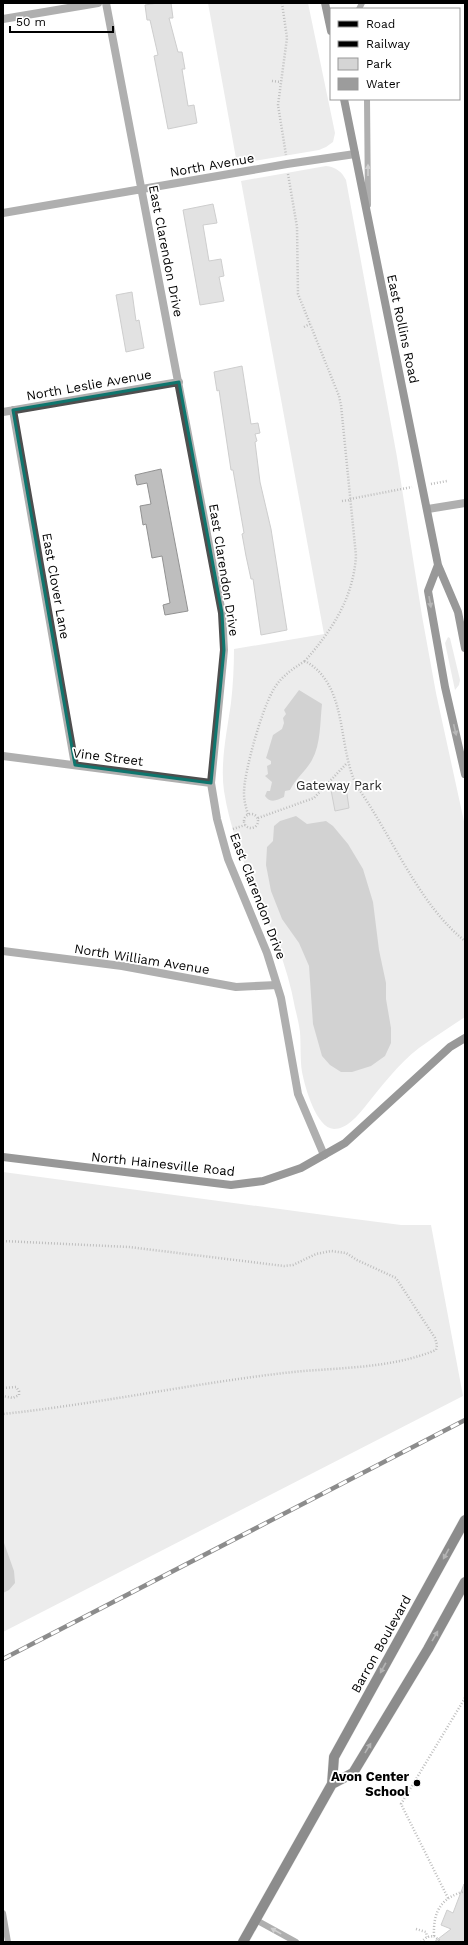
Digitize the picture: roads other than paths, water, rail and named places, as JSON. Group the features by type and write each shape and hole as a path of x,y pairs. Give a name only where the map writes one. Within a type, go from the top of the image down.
{"main road":[{"path":"326,3 330,25"},
{"name":"East Rollins Road","path":"344,100 368,223 428,509 438,565 458,612 465,648"},
{"path":"438,565 428,591 445,687 465,774"},
{"name":"North Hainesville Road","path":"3,1157 231,1185 263,1181 301,1168 345,1143 450,1047 465,1038"},
{"name":"Barron Boulevard","path":"243,1942 332,1784 334,1756 465,1520"},
{"path":"332,1784 353,1773 428,1649 465,1582"}],"street":[{"path":"3,19 98,3"},
{"name":"East Clarendon Drive","path":"106,3 143,190 222,620 224,650 210,783 217,819 228,859 267,953 281,998 298,1094 324,1155"},
{"name":"North Avenue","path":"3,213 287,164 355,154"},
{"name":"North Leslie Avenue","path":"3,412 179,382"},
{"name":"East Clover Lane","path":"13,410 75,765"},
{"path":"428,509 465,503"},
{"name":"Vine Street","path":"3,756 210,783"},
{"name":"North William Avenue","path":"3,951 122,966 236,987 277,985"}],"lane":[{"path":"367,100 368,223"},
{"path":"3,1913 8,1942"},
{"path":"256,1920 296,1942"}],"water":[{"path":"299,690 322,704 320,732 317,747 310,764 290,790 285,791 284,797 272,801 265,796 267,791 270,791 272,782 265,776 268,774 267,766 271,764 271,761 266,758 273,735 282,729 284,723 283,718 286,714 284,710"},
{"path":"296,816 307,824 326,821 333,826 348,844 363,869 373,902 379,950 386,983 386,999 391,1028 391,1043 385,1056 371,1066 352,1072 341,1072 330,1065 322,1056 313,1024 309,966 299,943 282,919 271,891 266,865 267,847 273,841 274,826 280,821"},
{"path":"3,1540 14,1571 15,1583 9,1590 3,1593"}],"railway":[{"path":"3,1659 465,1420"}],"place":[{"name":"Avon Center School","path":"417,1783"}],"park label":[{"name":"Gateway Park","path":"339,785"}]}
